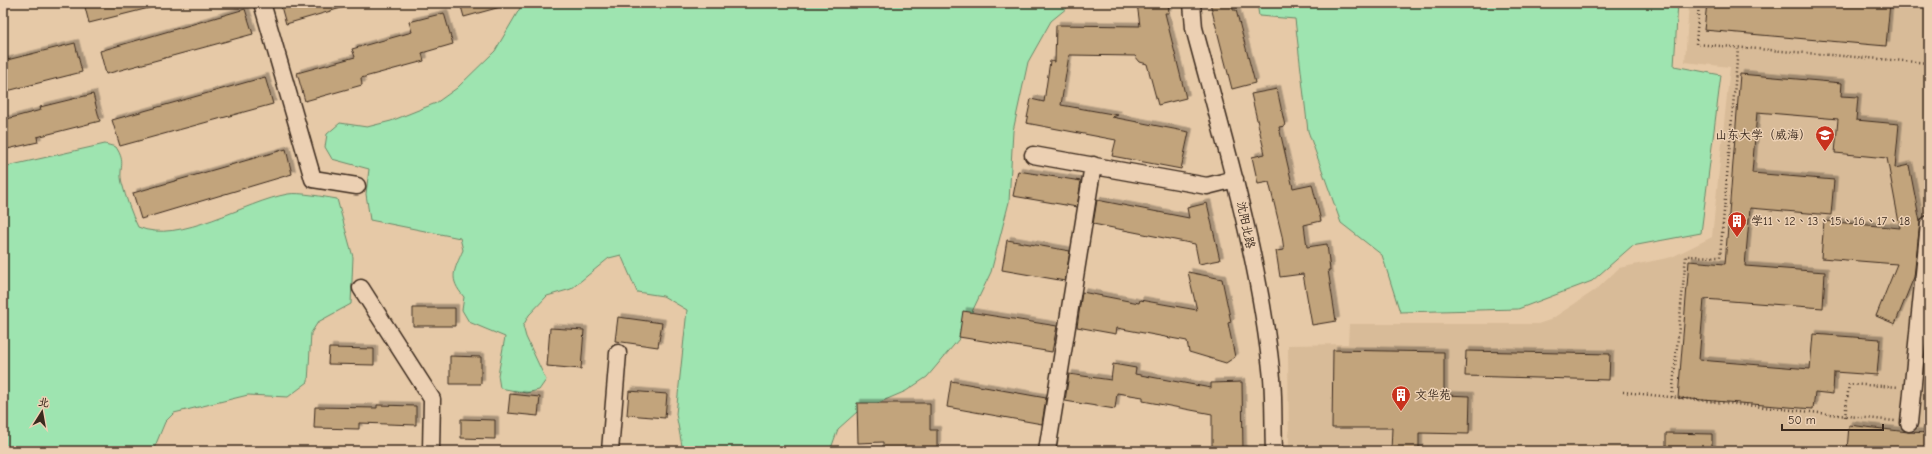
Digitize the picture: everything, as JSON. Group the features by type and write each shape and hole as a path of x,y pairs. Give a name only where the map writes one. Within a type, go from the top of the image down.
{"street":[{"path":"262,3 313,179 357,186"},
{"name":"沈阳北路","path":"1183,3 1186,39 1230,180 1258,282 1272,379 1274,451"},
{"name":"沈阳北路","path":"1192,3 1194,28 1230,180 1248,281 1262,377 1263,451"},
{"path":"1033,155 1207,186 1230,180"},
{"path":"1047,451 1093,165"},
{"path":"1909,423 1929,224"},
{"path":"361,288 432,399 431,451"},
{"path":"610,451 618,353"}],"path":[{"path":"1699,3 1696,44 1738,49 1929,63"},
{"path":"1672,397 1686,256 1720,257 1738,49"},
{"path":"1845,417 1849,384 1912,387"},
{"path":"1623,392 1909,423"}],"shaded area":[{"name":"山东大学（威海）","path":"1689,3 1929,3 1929,451 1289,451 1288,345 1348,344 1349,324 1538,324 1550,320 1597,289 1619,268 1672,257 1712,237 1730,67 1685,62"}],"green space":[{"path":"523,3 1073,3 1051,21 1028,62 1013,131 1009,202 991,272 959,339 927,377 906,391 857,412 838,429 830,451 683,451 676,414 687,310 663,296 637,292 621,255 609,258 571,289 547,296 529,315 523,326 526,337 546,380 539,390 526,393 500,388 498,375 505,337 469,322 462,310 464,297 454,279 455,269 463,250 460,238 370,220 366,194 369,169 332,159 325,147 327,134 340,123 367,127 391,121 436,103 457,88 495,51"},
{"path":"1257,3 1678,3 1674,66 1721,75 1701,233 1632,246 1592,281 1518,309 1400,312 1382,255 1341,223 1308,131 1295,19 1259,16"},
{"path":"105,144 116,147 121,158 122,183 138,227 154,231 173,230 192,226 213,220 271,198 288,194 305,194 337,199 353,257 351,304 318,322 311,333 308,382 288,397 248,395 174,413 165,422 153,451 3,451 3,167"}],"building":[{"path":"84,3 152,3 153,7 89,23"},
{"path":"280,3 347,3 348,6 286,24"},
{"path":"460,3 503,3 504,6 464,17"},
{"path":"1137,3 1168,3 1169,13 1165,13 1186,98 1158,105 1147,64 1140,62 1135,56 1069,55 1061,105 1118,115 1112,117 1189,132 1181,169 1112,156 1116,140 1026,123 1031,99 1044,102 1050,61 1055,62 1056,25 1140,26"},
{"path":"1210,3 1232,3 1233,10 1236,10 1255,83 1232,89"},
{"path":"1707,3 1890,3 1886,46 1704,30"},
{"path":"245,9 253,34 106,74 100,51"},
{"path":"444,13 453,44 422,53 424,61 361,78 362,85 305,101 297,73 355,57 352,49 412,32 409,22"},
{"path":"75,43 82,72 3,92 3,61"},
{"name":"学11、12、13、15、16、17、18","path":"1740,74 1842,83 1841,96 1858,97 1856,120 1899,124 1895,168 1909,165 1920,222 1914,277 1895,324 1876,316 1897,264 1821,258 1824,221 1900,228 1887,158 1835,153 1838,119 1757,112 1752,173 1834,180 1831,215 1750,208 1745,266 1825,272 1823,308 1704,299 1699,360 1810,369 1813,334 1880,339 1877,375 1834,372 1833,394 1815,392 1813,409 1678,398 1689,261 1725,264"},
{"path":"265,77 273,104 120,146 112,120"},
{"path":"1277,89 1285,126 1279,127 1293,188 1312,184 1321,221 1304,225 1307,247 1327,244 1330,270 1328,270 1336,321 1312,325 1303,274 1280,277 1276,251 1284,250 1282,236 1269,182 1258,184 1252,157 1265,154 1251,94"},
{"path":"93,94 100,121 37,137 38,142 3,150 3,120 41,110 40,107"},
{"path":"286,149 292,174 141,219 133,193"},
{"path":"1018,171 1081,181 1077,207 1013,196"},
{"path":"1097,200 1189,218 1187,208 1207,203 1220,260 1199,264 1195,244 1093,224"},
{"path":"1007,240 1070,251 1065,281 1002,270"},
{"path":"1188,272 1222,279 1231,322 1228,323 1235,357 1226,363 1189,352 1187,341 1117,328 1116,334 1077,327 1082,292 1139,303 1140,300 1197,310"},
{"path":"413,308 455,308 455,326 413,326"},
{"path":"963,311 1057,326 1052,352 959,337"},
{"path":"618,317 662,323 658,347 615,341"},
{"path":"550,328 584,330 581,369 547,366"},
{"path":"329,348 374,349 374,365 328,364"},
{"name":"文华苑","path":"1333,350 1444,352 1444,395 1470,396 1469,434 1419,433 1419,451 1391,451 1392,428 1332,428"},
{"path":"1466,351 1610,354 1609,380 1465,376"},
{"path":"450,356 481,357 481,384 450,384"},
{"path":"1113,364 1136,368 1135,374 1211,388 1211,383 1242,382 1243,451 1212,451 1212,414 1143,401 1143,397 1117,393 1115,409 1065,401 1069,374 1111,380"},
{"path":"951,381 1046,398 1042,424 947,407"},
{"path":"629,391 667,394 665,418 627,415"},
{"path":"510,394 540,397 538,416 508,413"},
{"path":"857,403 930,403 930,430 937,430 937,451 883,451 883,442 858,443"},
{"path":"377,405 416,406 416,425 359,423 359,429 314,428 315,407 377,408"},
{"path":"461,419 495,420 495,439 461,438"},
{"path":"1849,425 1929,433 1929,451 1847,451"},
{"path":"1666,433 1712,434 1712,451 1666,451"}],"place":[{"name":"山东大学（威海）","path":"1825,152"},
{"name":"学11、12、13、15、16、17、18","path":"1737,238"},
{"name":"文华苑","path":"1401,412"}]}
